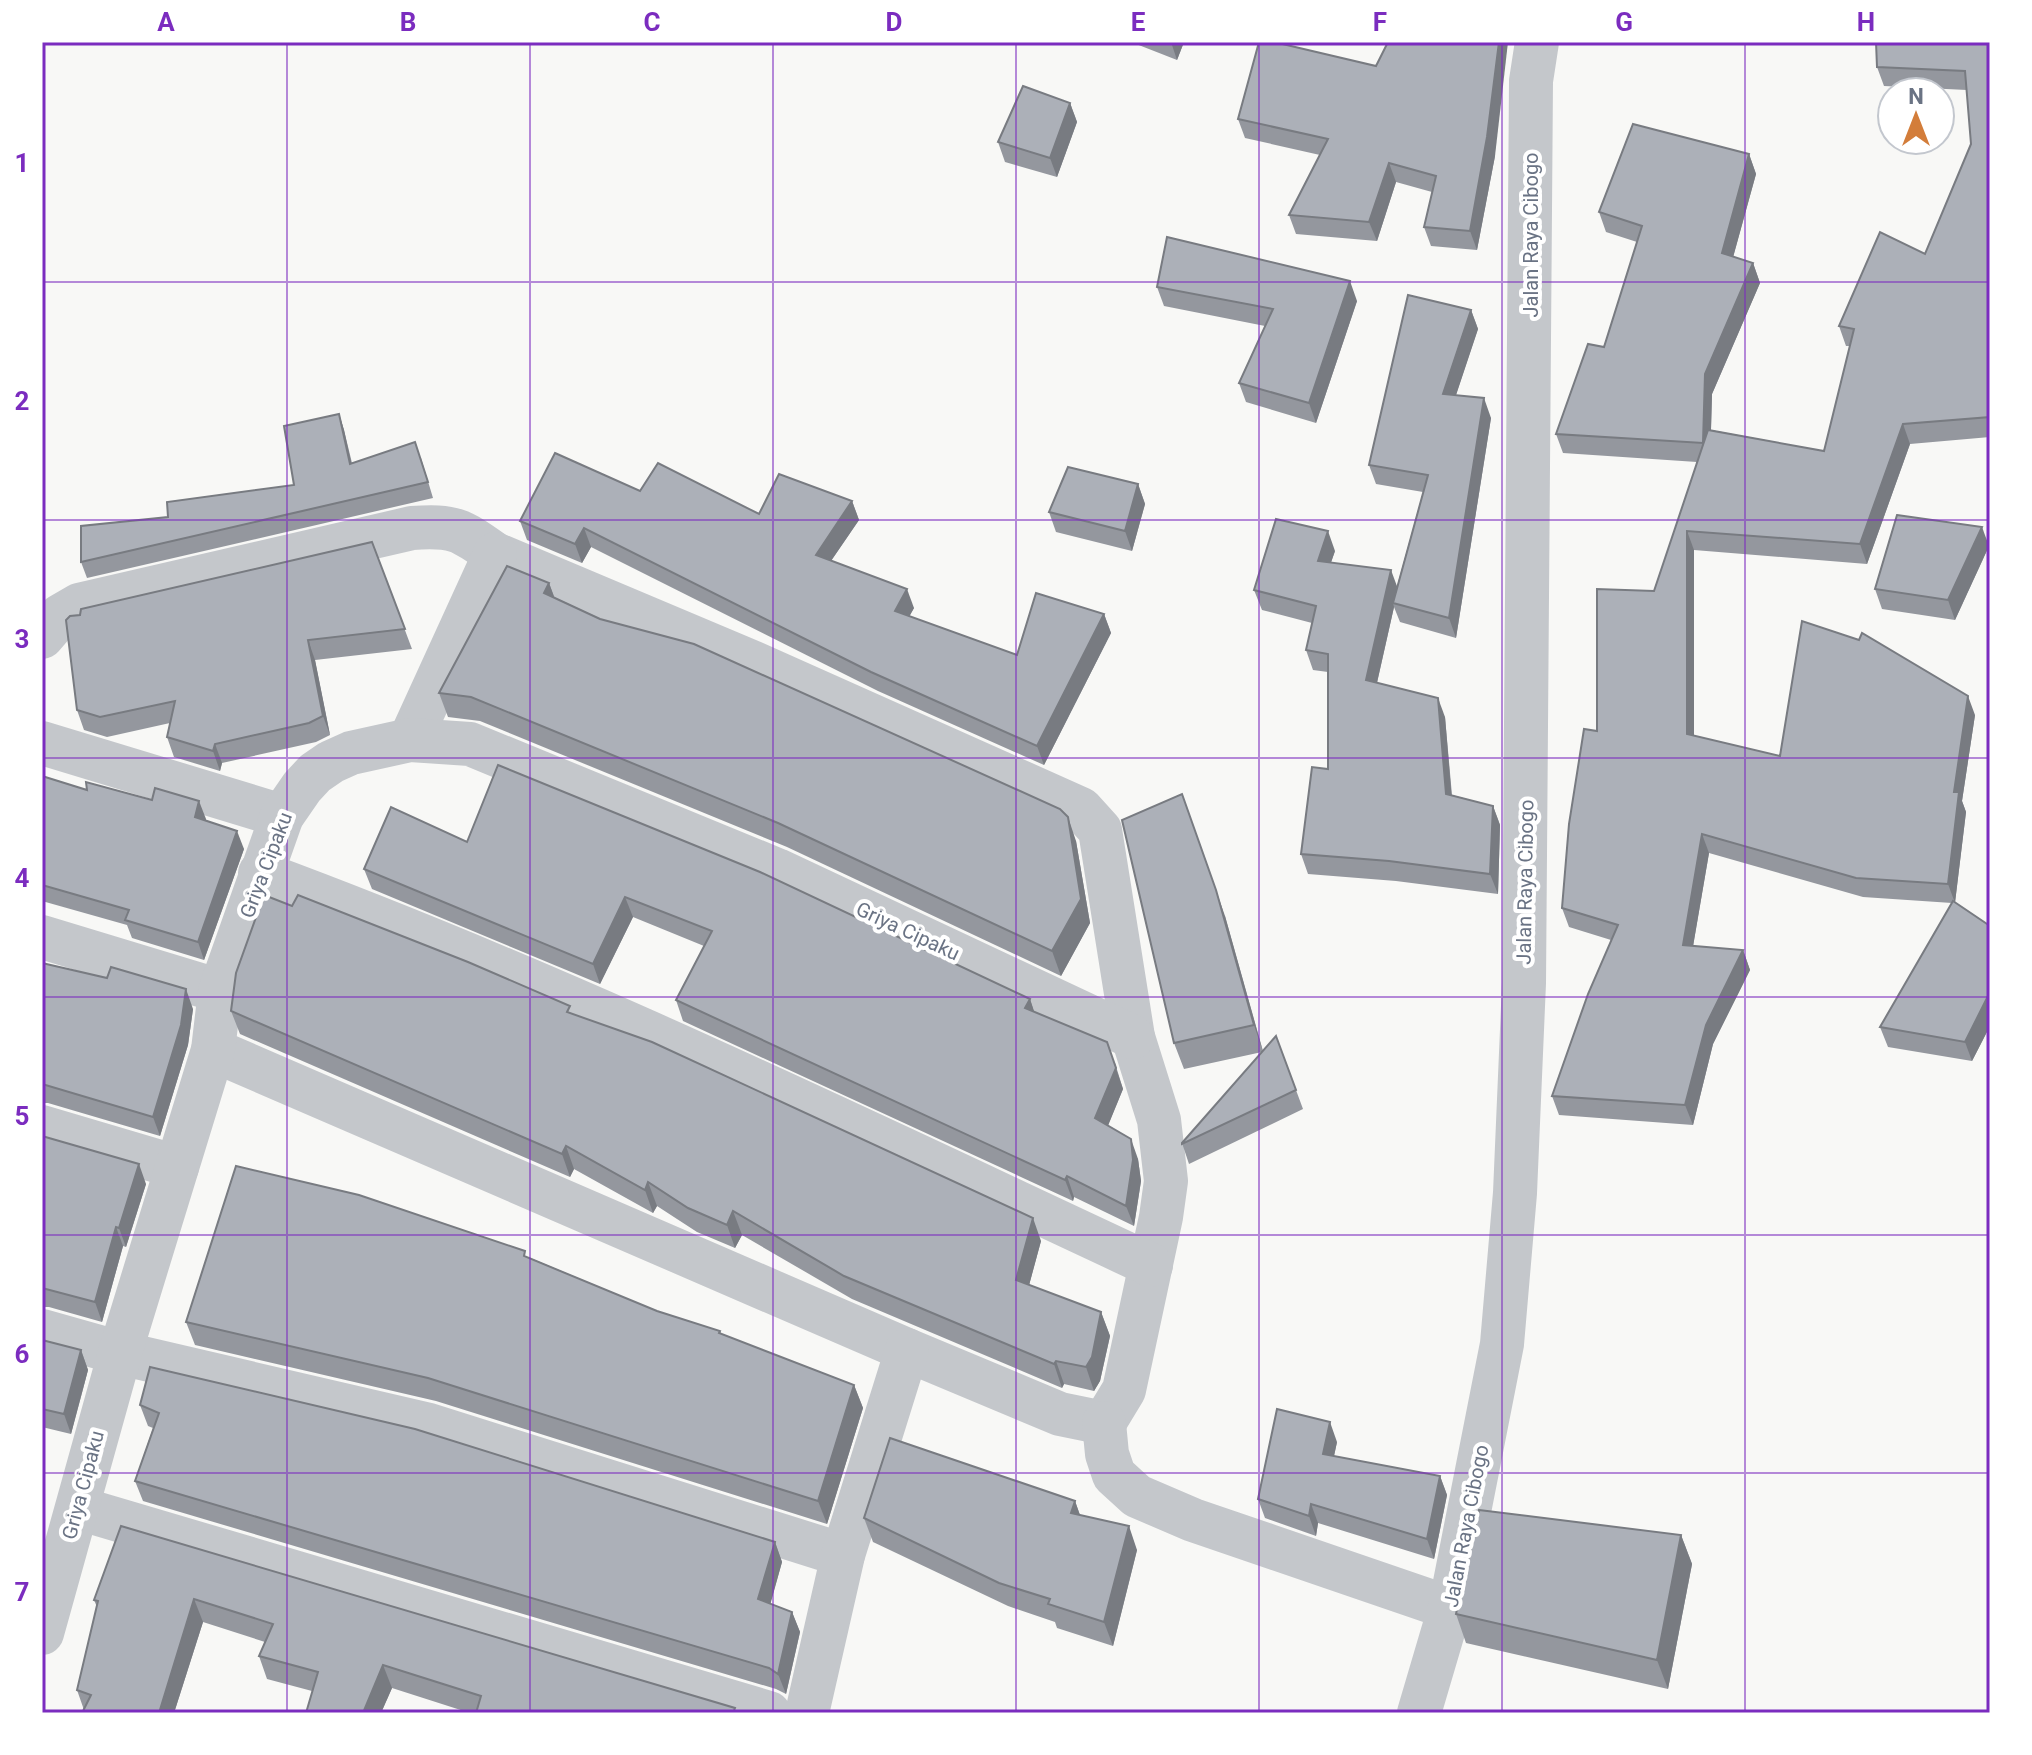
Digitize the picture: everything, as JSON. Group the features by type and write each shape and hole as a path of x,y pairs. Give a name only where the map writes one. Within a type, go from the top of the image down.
{"street":[{"name":"Jalan Raya Cibogo","path":"1419,1713 1450,1608 1502,1344 1515,1193 1524,983 1531,81 1537,42"},
{"path":"42,637 60,616 79,605 412,528 441,526 461,530 495,554 754,663 1081,809 1100,830 1133,1037 1159,1120 1166,1181 1124,1390 1104,1423 1107,1454 1114,1475 1137,1496 1193,1520 1450,1608"},
{"path":"410,740 495,554"},
{"name":"Griya Cipaku","path":"42,1633 64,1517 120,1353 213,1050 220,991 282,816 302,787 331,762 351,753 410,740 470,744 777,870 1133,1037"},
{"path":"42,743 282,816"},
{"path":"260,873 354,907 595,1010 1151,1265"},
{"path":"42,937 220,991"},
{"path":"213,1050 907,1350 1060,1414 1104,1423"},
{"path":"42,1127 177,1167"},
{"path":"42,1331 120,1353 429,1425 843,1555"},
{"path":"807,1713 843,1555 907,1350"},
{"path":"64,1517 769,1713"}],"building":[{"path":"1259,42 1274,42 1376,66 1388,42 1499,42 1487,137 1470,231 1424,227 1436,176 1389,163 1369,222 1289,215 1328,139 1238,119"},
{"path":"1876,42 1990,42 1990,417 1903,424 1860,544 1687,531 1687,734 1780,756 1802,621 1859,640 1862,633 1968,696 1954,792 1959,792 1948,884 1856,878 1702,834 1683,945 1743,950 1706,1025 1685,1105 1552,1096 1588,994 1618,925 1562,908 1569,824 1584,729 1597,731 1597,589 1654,591 1708,430 1824,451 1854,329 1839,326 1880,232 1925,254 1971,144 1965,71 1877,67"},
{"path":"1023,86 1070,103 1050,158 998,142"},
{"path":"1633,124 1749,154 1722,253 1753,263 1705,374 1703,443 1556,434 1588,344 1604,347 1642,226 1599,212"},
{"path":"1167,237 1350,281 1309,403 1239,383 1273,309 1157,287"},
{"path":"1408,295 1471,310 1443,394 1484,398 1449,618 1393,603 1428,475 1369,465"},
{"path":"339,414 350,464 415,442 428,482 81,562 81,526 168,517 167,502 294,485 284,426"},
{"path":"555,453 640,491 658,463 759,514 779,474 852,501 816,555 907,589 895,611 1017,655 1036,593 1104,614 1037,746 871,672 584,528 575,544 520,521"},
{"path":"1068,467 1138,484 1125,531 1049,512"},
{"path":"1897,515 1982,527 1948,600 1875,589"},
{"path":"1276,519 1328,531 1318,561 1391,570 1366,680 1438,698 1446,794 1493,806 1490,874 1301,854 1312,767 1328,769 1328,654 1306,650 1316,606 1254,590"},
{"path":"372,542 405,629 308,640 323,716 309,723 215,744 213,751 167,737 175,701 100,717 77,710 66,620 70,616 80,615 81,609"},
{"path":"507,566 549,583 544,593 600,619 694,644 1060,809 1068,817 1081,899 1052,951 778,823 471,697 439,693"},
{"path":"498,765 760,872 1030,999 1025,1008 1107,1042 1116,1068 1095,1118 1131,1139 1133,1160 1126,1206 1067,1176 1065,1180 676,1000 712,931 625,897 593,964 364,869 391,807 467,842"},
{"path":"42,776 87,790 86,782 152,800 155,788 199,801 195,817 237,831 198,942 125,920 129,910 42,885"},
{"path":"1182,794 1216,890 1254,1025 1174,1043 1122,820"},
{"path":"264,895 292,906 298,895 468,962 570,1006 567,1012 652,1042 1033,1218 1016,1280 1101,1312 1092,1357 1086,1367 1056,1361 1054,1364 844,1276 733,1211 727,1225 688,1208 648,1182 645,1190 566,1146 562,1154 231,1011 236,973"},
{"path":"1953,901 1990,926 1990,992 1965,1042 1880,1027"},
{"path":"42,963 107,978 111,967 186,989 181,1025 153,1117 42,1084"},
{"path":"1276,1036 1296,1090 1182,1144 1182,1143"},
{"path":"42,1136 139,1164 119,1228 116,1227 95,1302 42,1288"},
{"path":"236,1166 359,1195 525,1251 524,1256 657,1311 720,1331 854,1385 818,1501 428,1378 186,1322"},
{"path":"42,1340 81,1350 64,1414 42,1409"},
{"path":"150,1367 415,1429 775,1542 758,1599 792,1612 778,1674 769,1668 135,1481 159,1413 140,1405"},
{"path":"1277,1409 1330,1422 1323,1454 1440,1476 1427,1539 1311,1504 1309,1516 1258,1499"},
{"path":"890,1438 1075,1501 1071,1513 1129,1526 1104,1622 1048,1604 1050,1599 999,1583 864,1518"},
{"path":"1479,1510 1681,1535 1657,1660 1456,1614"},
{"path":"121,1526 735,1708 733,1713 476,1713 481,1696 383,1665 363,1713 306,1713 318,1672 259,1656 273,1624 194,1599 159,1713 82,1713 91,1695 77,1690 98,1601 94,1600"}]}
